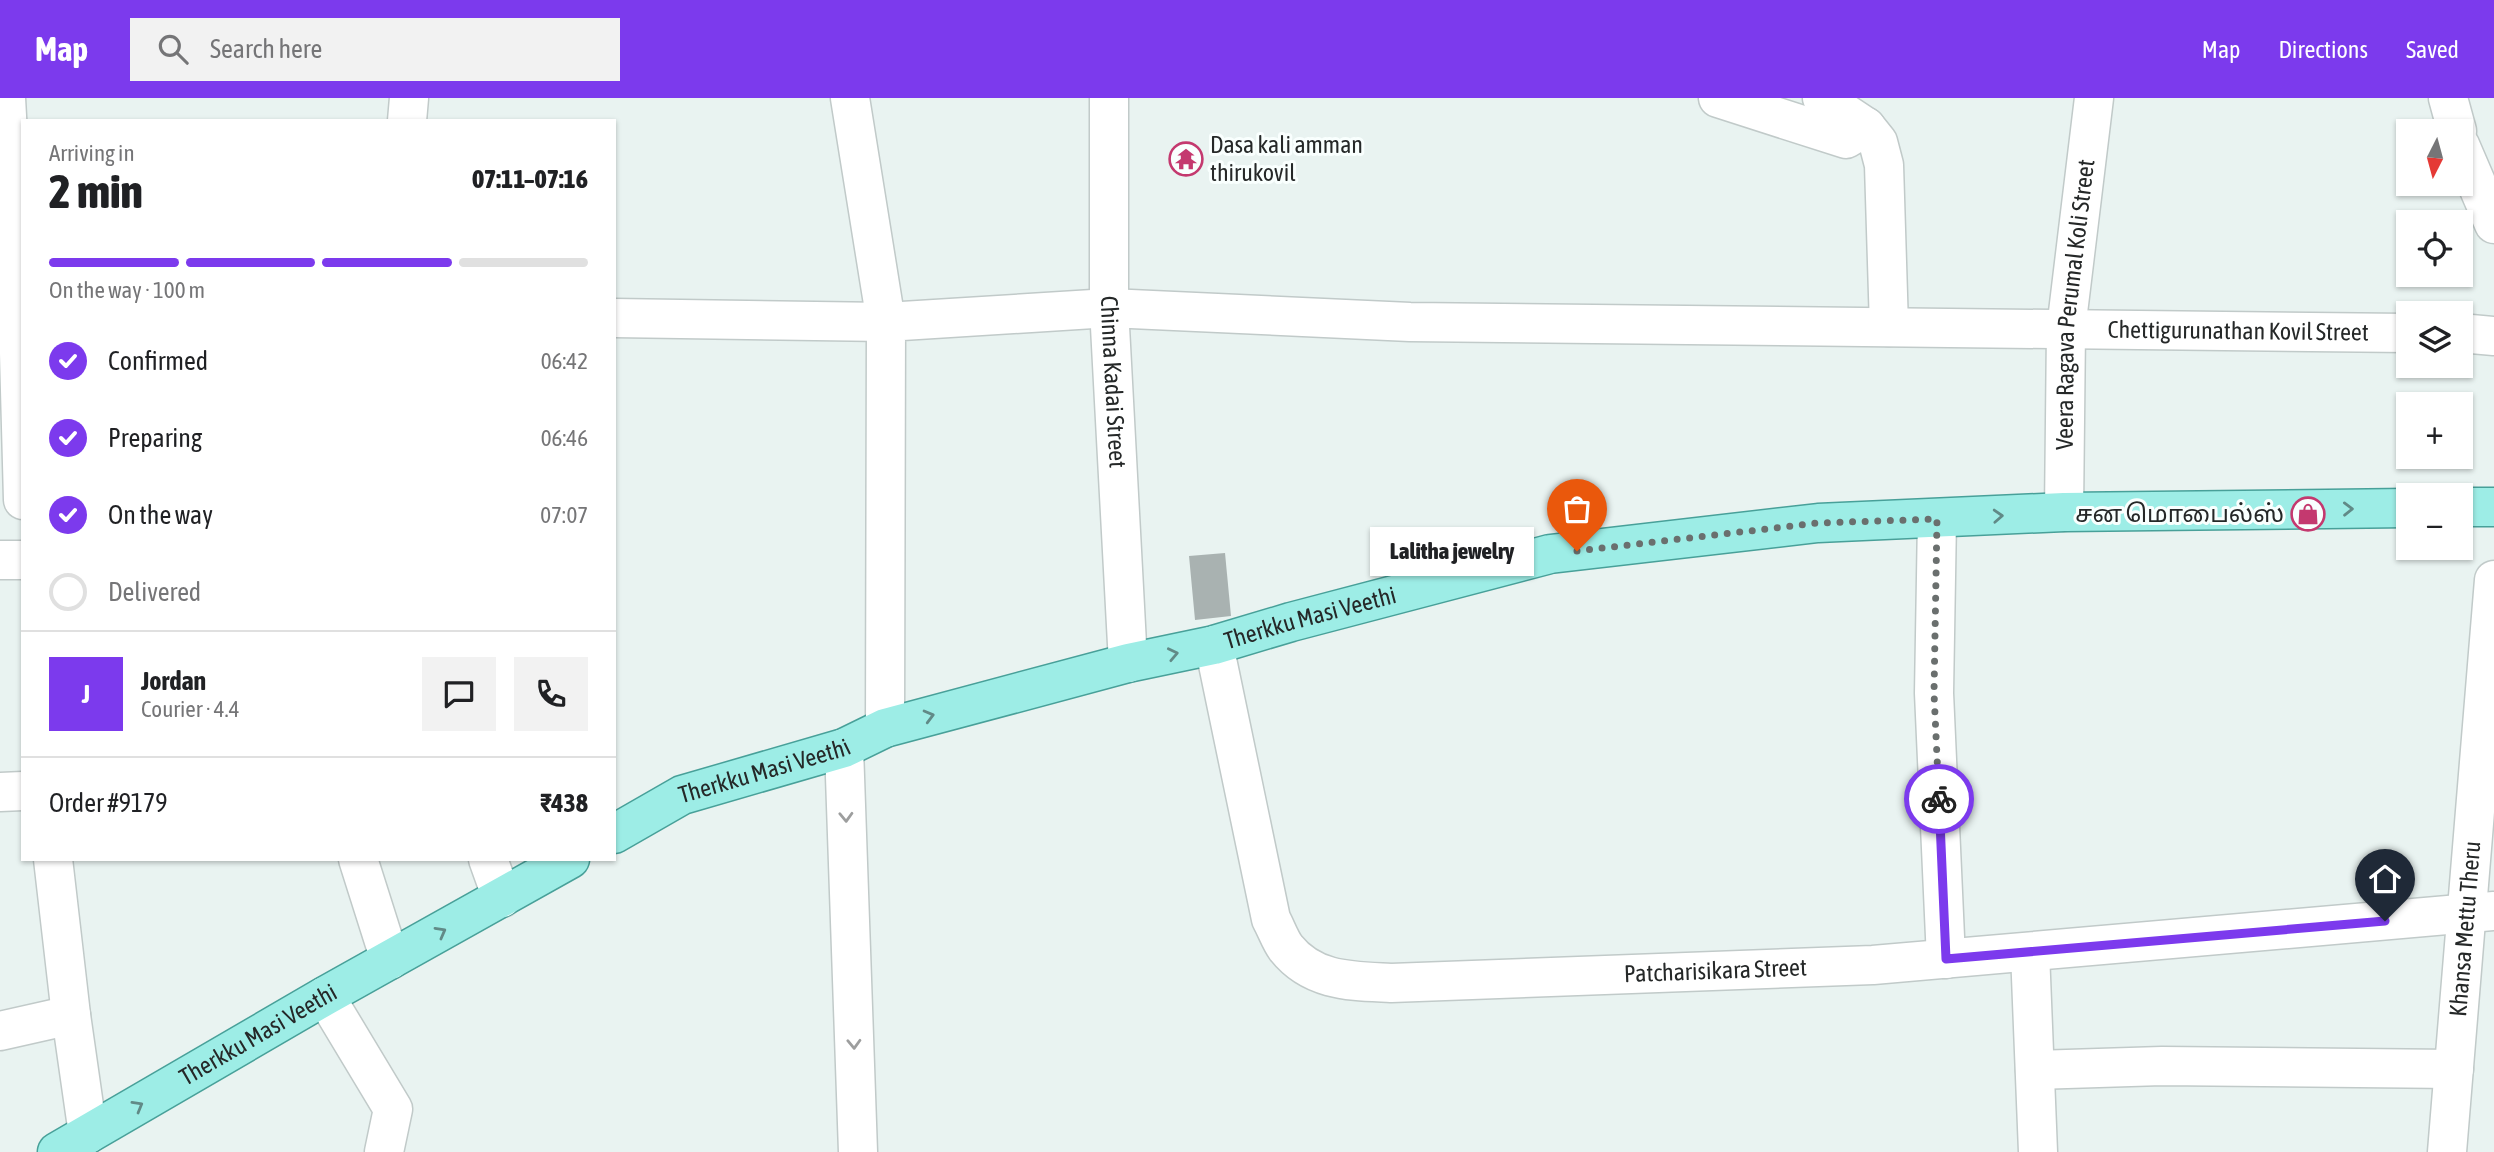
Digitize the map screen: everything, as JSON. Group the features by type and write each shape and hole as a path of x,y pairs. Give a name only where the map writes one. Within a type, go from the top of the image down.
{"main road":[{"path":"2473,507 2494,507"},
{"name":"Therkku Masi Veethi","path":"616,833 682,795 844,748 885,728 1128,663 1213,645 1550,554 1818,523 2064,512 2396,508"},
{"name":"Therkku Masi Veethi","path":"73,1143 325,996 567,861"}],"street":[{"path":"6,98 9,317 21,474"},
{"path":"407,119 409,98"},
{"path":"850,98 886,322 885,728"},
{"name":"Chinna Kadai Street","path":"1109,98 1109,308 1128,663"},
{"path":"1718,98 1846,139 1866,127"},
{"path":"1822,98 1866,127 1878,142 1884,166 1889,327"},
{"name":"Veera Ragava Perumal Koli Street","path":"2064,512 2066,329 2094,98"},
{"path":"2448,98 2454,119"},
{"path":"2473,175 2494,224"},
{"name":"Chettigurunathan Kovil Street","path":"616,318 886,322 1109,308 1410,322 2396,332"},
{"path":"2473,334 2494,335"},
{"path":"1937,519 1934,693 1946,959"},
{"path":"0,560 21,560"},
{"name":"Khansa Mettu Theru","path":"2447,1152 2454,1069 2480,912 2494,580"},
{"name":"Patcharisikara Street","path":"1213,645 1271,919 1286,948 1306,965 1327,977 1391,983 1873,965 2480,912"},
{"path":"844,748 858,1152"},
{"path":"0,792 21,791"},
{"path":"53,861 71,1015 73,1143"},
{"path":"359,861 390,960"},
{"path":"489,861 502,898"},
{"path":"2031,952 2038,1152"},
{"path":"325,996 393,1109 384,1152"},
{"path":"0,1031 71,1015"},
{"path":"2035,1070 2162,1066 2454,1069"}],"building":[{"path":"1225,553 1231,616 1195,620 1189,556"}],"way so far":[{"path":"1577,551 1818,523 1937,519 1934,693 1939,799"}],"place":[{"name":"Dasa kali amman thirukovil","path":"1186,159"},
{"name":"சன மொபைல்ஸ்","path":"2308,514"},
{"name":"Lalitha jewelry","path":"1577,551"}],"route":[{"path":"1939,799 1946,959 2385,921"}]}
